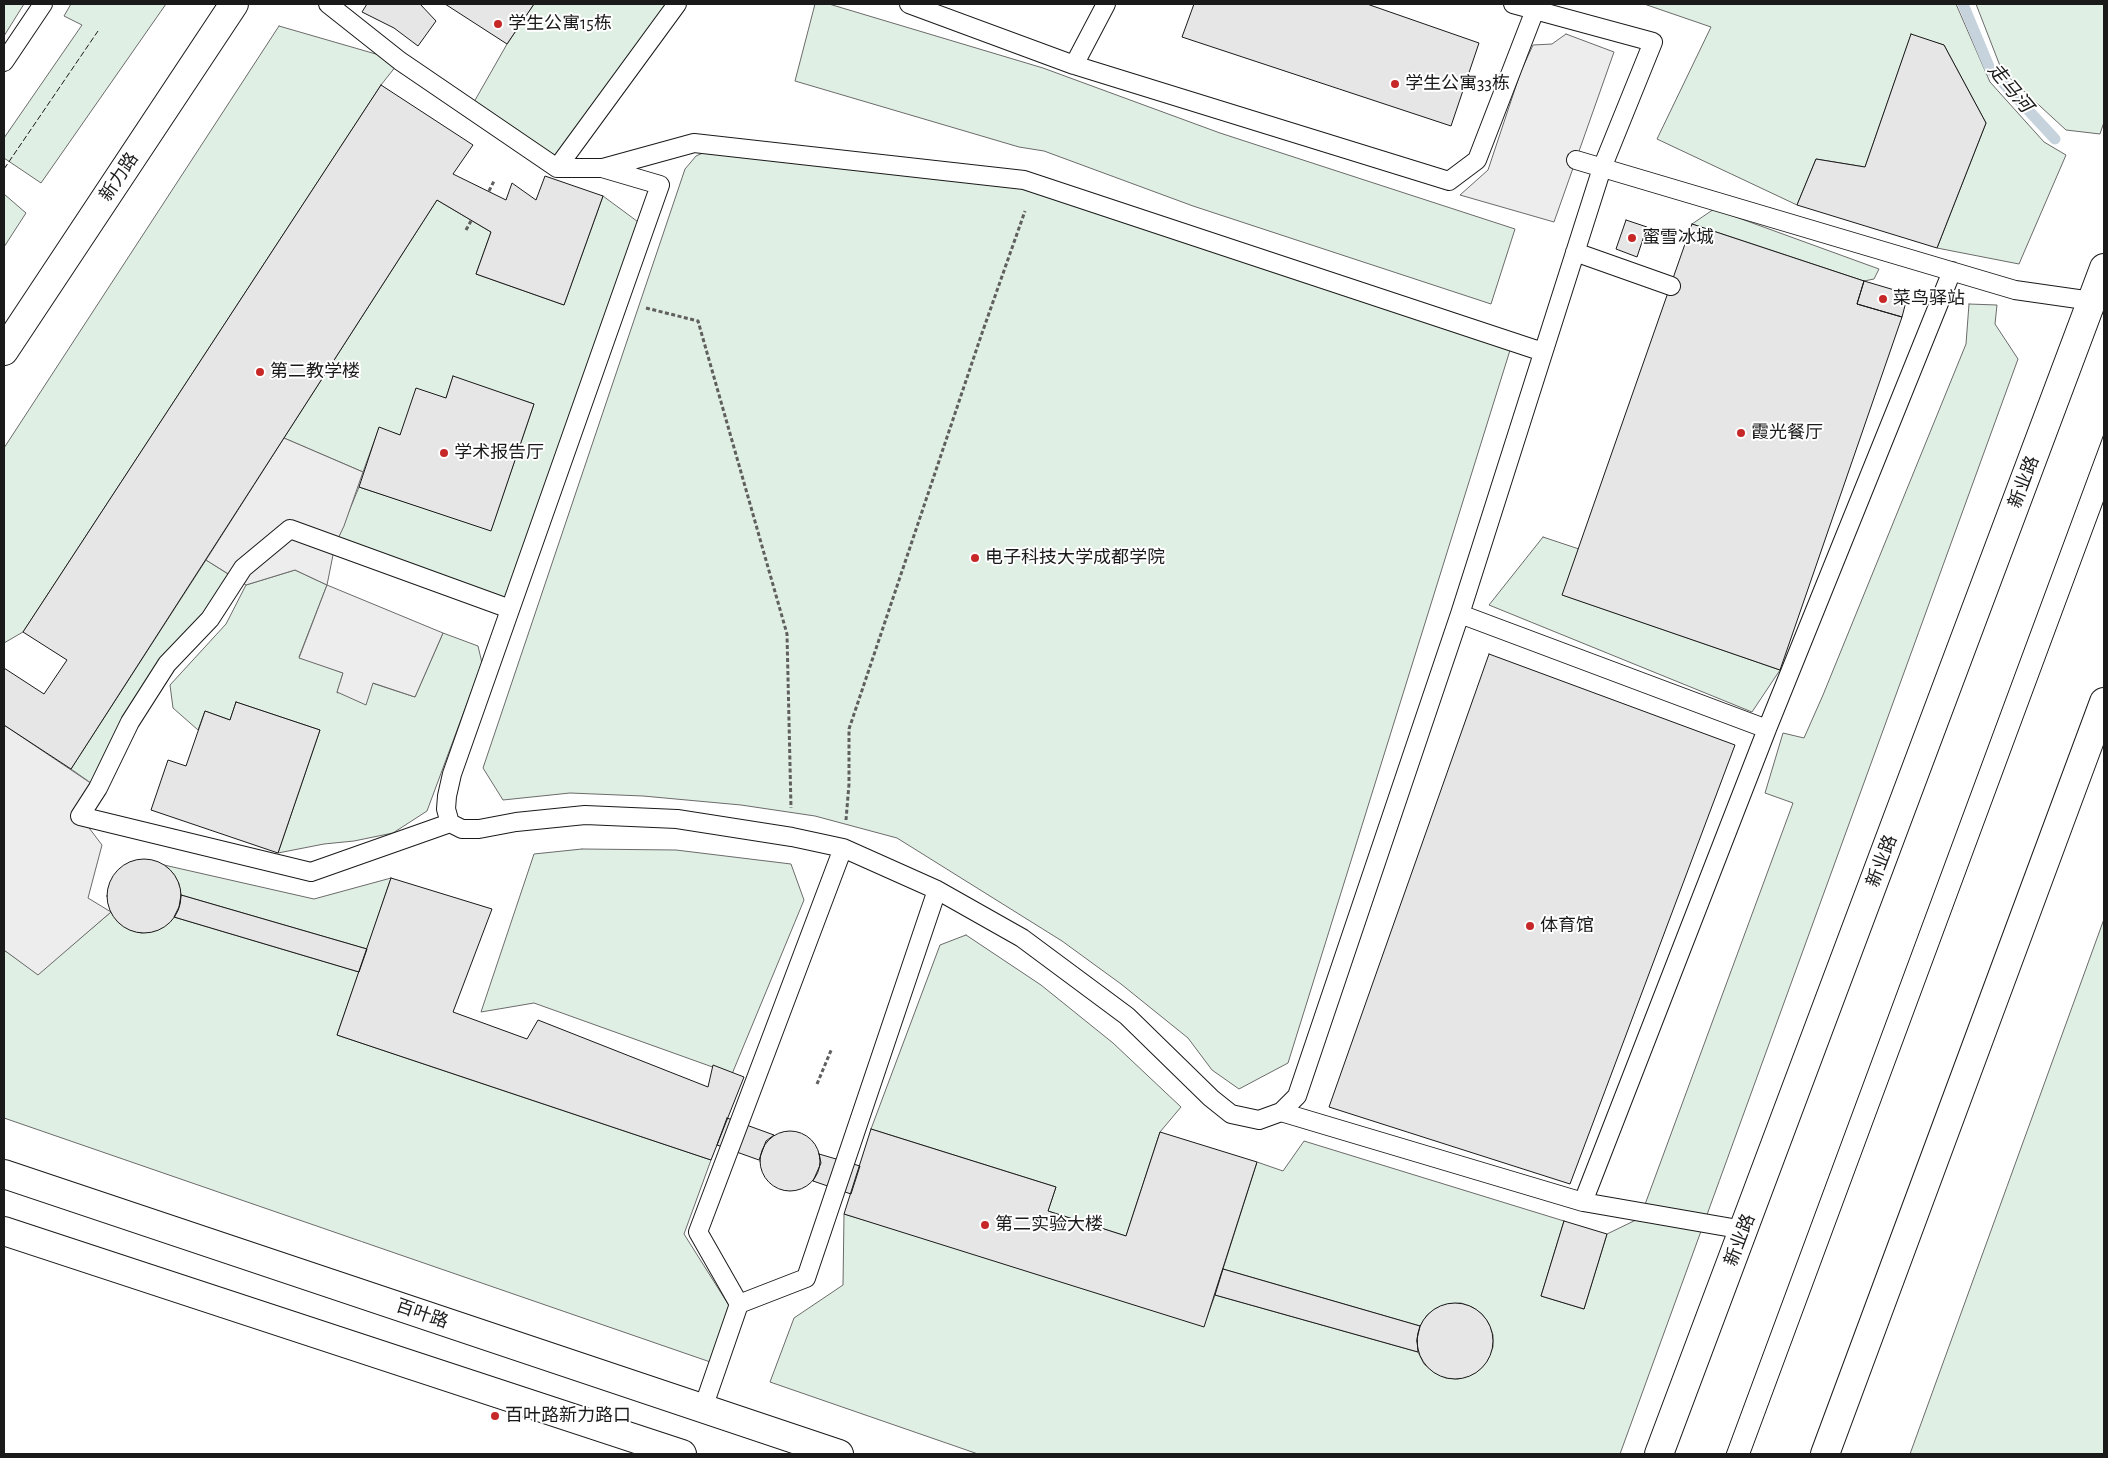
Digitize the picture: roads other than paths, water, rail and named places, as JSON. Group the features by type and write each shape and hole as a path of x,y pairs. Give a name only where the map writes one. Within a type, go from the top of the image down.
{"main road":[{"name":"新力路","path":"4,351 234,4"},
{"name":"新业路","path":"1659,1454 2104,268"},
{"path":"1825,1454 2104,702"},
{"name":"百叶路","path":"4,1174 839,1454"},
{"path":"4,1231 682,1454"}],"lane":[{"path":"4,62 43,4"},
{"path":"328,4 400,61 557,168 602,168 694,143 1024,180 1543,352"},
{"path":"557,168 677,4"},
{"path":"910,4 1074,65 1449,181 1478,160 1534,10"},
{"path":"1074,65 1106,4"},
{"path":"602,168 660,185 452,774 446,809 450,822 462,828 479,829 516,822 585,815 677,818 792,836 843,848 937,890 1022,938 1127,1016 1211,1098 1231,1114 1259,1120 1281,1112 1297,1096 1460,614 1602,168 1653,42 1513,4"},
{"path":"1576,160 2015,290 2092,301"},
{"path":"1575,252 1670,286"},
{"path":"1583,1202 1768,729 1952,271"},
{"path":"450,822 311,872 80,816 98,788 130,722 167,664 210,619 243,568 290,528 510,609"},
{"path":"1460,614 1768,729"},
{"path":"703,1408 738,1304 698,1232 843,848"},
{"path":"738,1304 806,1278 937,890"},
{"path":"1281,1112 1583,1202 1744,1230"}],"waterway":[{"name":"走马河","path":"1963,4 1990,69 2055,139"}],"tram line":[{"path":"1726,1454 2104,434"},
{"path":"1750,1454 2104,500"}],"place":[{"name":"学生公寓15栋","path":"498,24"},
{"name":"学生公寓33栋","path":"1395,84"},
{"name":"蜜雪冰城","path":"1632,238"},
{"name":"菜鸟驿站","path":"1883,299"},
{"name":"第二教学楼","path":"260,372"},
{"name":"霞光餐厅","path":"1741,433"},
{"name":"学术报告厅","path":"444,453"},
{"name":"电子科技大学成都学院","path":"975,558"},
{"name":"体育馆","path":"1530,926"},
{"name":"第二实验大楼","path":"985,1225"},
{"name":"百叶路新力路口","path":"495,1416"}]}
